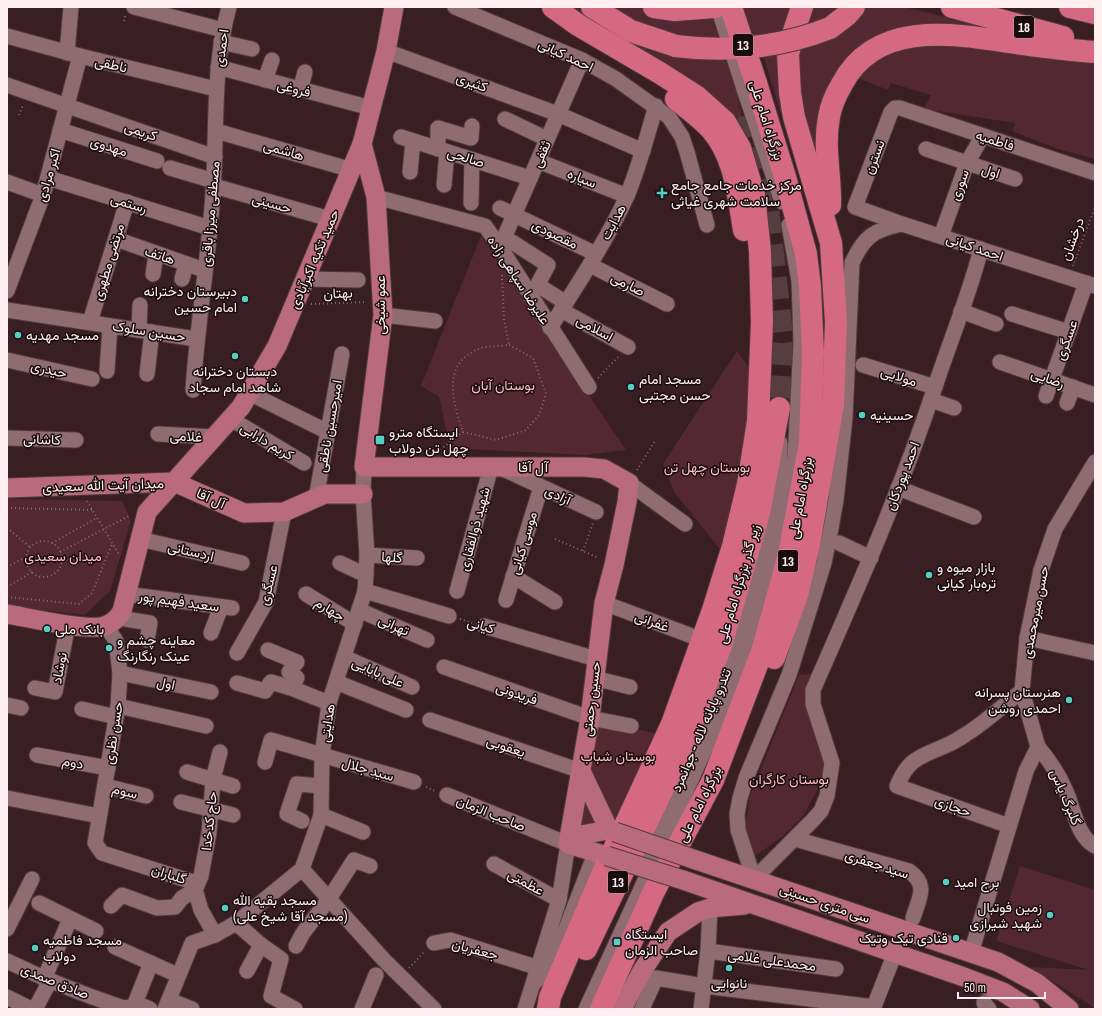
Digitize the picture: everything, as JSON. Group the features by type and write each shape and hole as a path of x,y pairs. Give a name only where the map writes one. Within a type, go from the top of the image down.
{"highway":[{"path":"537,7 569,34 671,95 711,129 721,142 732,166 762,322"},
{"path":"548,1009 550,997 602,875 672,724 710,617 733,546 748,484 758,421 762,322 760,251 754,196 740,148 725,122 710,108 660,73 578,25 554,7"},
{"path":"592,7 631,31 676,46 721,50 760,47 808,36 830,28 848,15 854,7"},
{"path":"665,9 716,7"},
{"name":"بزرگراه امام علی","path":"601,1009 654,891 712,780 763,649 789,554 810,443 813,353 810,286 806,254 785,177 750,86 731,7"},
{"path":"802,7 788,54 790,93 794,117 830,232"},
{"name":"18","path":"952,7 1095,46"},
{"path":"1070,7 1095,13"},
{"path":"712,780 768,675 797,595 810,545 833,404 836,322 830,232 830,196 827,146 829,117 844,78 853,66 868,54 897,39 926,34 945,34 1095,52"},
{"name":"زیر گذر بزرگراه امام علی","path":"556,1009 679,755 721,646 759,513 778,410"}],"main road":[{"name":"حمید تکیه اکبرآبادی","path":"174,482 241,408 277,346 362,144 386,51 394,7"},
{"name":"عمو شیخی","path":"362,144 376,197 382,309 364,467"},
{"name":"آل آقا","path":"364,467 604,469 629,483"},
{"name":"آل آقا","path":"174,482 244,513 284,512 325,494 363,494"},
{"name":"میدان آیت الله سعیدی","path":"7,488 174,482"},
{"name":"میدان آیت الله سعیدی","path":"112,622 126,594 147,512 174,482"},
{"name":"حسین رحمتی","path":"569,840 590,718 604,603 614,565 627,502 629,483"},
{"path":"7,614 90,627 112,622"},
{"path":"581,771 612,831"},
{"name":"سی متری حسینی","path":"569,840 612,831 998,962 1037,983 1069,1009"},
{"name":"سی متری حسینی","path":"569,840 605,856 757,905 1003,992 1030,1009"},
{"path":"622,1009 642,971 668,932 688,917 710,908 731,905 757,905"}],"street":[{"name":"اکبر مرادی","path":"7,291 13,256 43,195 67,106 74,54 71,7"},
{"path":"134,7 222,36 252,49"},
{"name":"احمدی","path":"216,89 222,36 229,7"},
{"name":"احمد کیانی","path":"455,7 582,60 616,79 656,106 669,117 682,137 688,152 707,225"},
{"path":"586,1009 705,753 743,660 762,594 795,458 801,343 798,281 788,221 750,86 716,7"},
{"name":"ناطقی","path":"7,36 216,89"},
{"name":"کثیری","path":"386,51 558,114 643,151"},
{"path":"266,80 272,60"},
{"name":"ثقفی","path":"502,243 582,60"},
{"name":"فروغی","path":"218,67 371,108"},
{"path":"300,90 305,72"},
{"name":"کریمی","path":"7,85 215,157"},
{"name":"مصطفی میرزا باقری","path":"193,390 196,338 210,228 214,183 216,89"},
{"name":"هدایت","path":"550,328 593,259 627,196 643,151 656,106"},
{"name":"فاطمیه","path":"895,108 900,108 982,137 1095,173"},
{"name":"نسترن","path":"855,207 891,112 895,108"},
{"path":"505,119 547,139"},
{"path":"444,185 443,150 438,128 471,138 472,126"},
{"name":"مهدوی","path":"60,130 214,183"},
{"name":"هاشمی","path":"216,131 352,170"},
{"name":"سوری","path":"941,236 967,163 982,137"},
{"name":"صالحی","path":"410,172 407,139 530,178"},
{"path":"926,149 967,163"},
{"path":"471,203 472,160"},
{"name":"سیاره","path":"538,161 627,196"},
{"name":"اول","path":"967,163 1015,179"},
{"name":"رستمی","path":"48,178 210,228"},
{"path":"7,182 43,195"},
{"name":"حسینی","path":"214,183 330,219"},
{"name":"علیرضا سپاهی زاده","path":"376,197 485,226 502,243 534,291 550,328 589,388"},
{"name":"مرتضی مطهری","path":"90,322 127,202"},
{"name":"احمد کیانی","path":"855,207 902,224 1091,285"},
{"name":"مقصودی","path":"500,208 514,214 593,259"},
{"path":"795,839 754,879 738,830 737,814 746,778 789,675 824,563 836,500 845,418 852,263 860,246 872,234 887,227 902,224"},
{"name":"هاتف","path":"116,239 204,270"},
{"path":"502,243 512,242 548,265 534,291"},
{"name":"احمد پوردکان","path":"795,839 821,811 827,796 832,762 812,698 813,690 871,558 898,488 933,394 981,249"},
{"path":"153,274 156,254"},
{"name":"صارمی","path":"593,259 667,304"},
{"path":"182,279 186,264"},
{"path":"305,279 358,280"},
{"path":"836,322 851,283"},
{"name":"عسگری","path":"1046,396 1069,332 1091,285"},
{"name":"اسلامی","path":"534,291 563,306 628,347"},
{"path":"140,305 145,331 147,374"},
{"path":"382,309 435,321"},
{"name":"حسین سلوک","path":"7,310 196,338"},
{"path":"961,311 996,324"},
{"path":"1012,314 1069,332"},
{"path":"107,371 110,326"},
{"name":"امیرحسین ناطقی","path":"316,498 342,354"},
{"name":"حیدری","path":"7,360 92,378"},
{"name":"رضایی","path":"1000,362 1095,395"},
{"name":"مولایی","path":"863,365 933,394 954,408"},
{"path":"1067,403 1073,387"},
{"path":"250,393 328,432"},
{"name":"تندرو پایانه لاله - جوانمرد","path":"576,1009 713,707 737,643 767,529 780,468 778,410"},
{"name":"کریم دارابی","path":"231,419 304,463"},
{"name":"غلامی","path":"158,434 215,437"},
{"name":"کاشانی","path":"7,438 76,440"},
{"name":"حسن میرمحمدی","path":"1038,747 1022,692 1027,638 1041,570 1055,529 1095,462"},
{"name":"هدایتی","path":"302,870 321,815 322,756 330,703 365,592 367,555 363,494 364,467"},
{"name":"آزادی","path":"494,467 596,512"},
{"name":"شهید ذوالفقاری","path":"457,591 494,467"},
{"name":"آل آقا","path":"629,483 685,524"},
{"name":"موسی کیانی","path":"506,600 541,487"},
{"path":"898,488 974,517"},
{"name":"عسگری","path":"237,653 266,602 284,512"},
{"name":"اردستانی","path":"140,539 242,563"},
{"path":"839,543 871,558"},
{"name":"گلها","path":"367,555 417,558"},
{"path":"340,563 366,575"},
{"path":"513,576 555,602"},
{"name":"کیانی","path":"365,592 449,616"},
{"name":"سعید فهیم پور","path":"126,594 227,608 211,633"},
{"name":"چهارم","path":"306,594 358,617"},
{"name":"غفرانی","path":"604,603 700,639"},
{"name":"تهرانی","path":"358,617 427,640"},
{"path":"112,622 150,623 147,640"},
{"name":"حسن نظری","path":"95,843 117,712 120,673 112,622"},
{"name":"نوشاد","path":"35,688 55,692 68,624"},
{"name":"کیانی","path":"484,626 595,669 630,687"},
{"path":"1027,638 1095,653"},
{"path":"268,650 296,662 289,672 296,678 291,688"},
{"name":"علی بابایی","path":"344,657 412,687"},
{"name":"فریدونی","path":"444,667 590,718 631,726"},
{"name":"اول","path":"120,673 211,692"},
{"path":"237,683 264,691 270,682 291,688 330,703"},
{"path":"336,682 406,710"},
{"name":"حجازی","path":"1009,826 897,786 901,775 916,758 927,752 948,745 972,730 1022,692"},
{"path":"82,709 117,712 206,726"},
{"name":"یعقوبی","path":"430,720 581,771"},
{"name":"سید جلال","path":"265,762 270,740 414,782"},
{"path":"971,953 1026,771 1038,747"},
{"name":"گلبرگ یاس","path":"1038,747 1056,771 1066,790 1082,832 1090,843 1095,846"},
{"name":"حاج کدخدا","path":"195,890 202,876 209,833 213,779 220,752"},
{"name":"دوم","path":"37,755 108,768"},
{"path":"187,772 233,786"},
{"path":"302,821 287,814 297,784 321,786"},
{"name":"سوم","path":"104,786 146,796"},
{"name":"صاحب الزمان","path":"447,795 569,840"},
{"path":"7,800 99,816"},
{"path":"181,802 233,815"},
{"path":"321,815 363,832"},
{"name":"سید جعفری","path":"795,839 909,871 919,878 922,888 913,918"},
{"name":"حسین رحمتی","path":"525,1009 559,900 569,840"},
{"name":"گلباران","path":"95,843 102,853 193,882 201,910 215,935"},
{"path":"534,983 551,967 591,864 605,856"},
{"path":"296,946 303,933 330,899 354,860 370,866"},
{"name":"عظمتی","path":"494,864 559,900"},
{"path":"192,1009 167,1004 192,943 215,935 236,923 302,870 401,976 434,1009"},
{"path":"7,929 32,879"},
{"path":"111,906 122,894 157,908 176,907 182,898 195,890"},
{"path":"39,904 96,931"},
{"path":"701,1009 708,951 710,908"},
{"path":"35,1009 70,919"},
{"path":"236,923 261,945 281,959 271,996 295,1009"},
{"name":"جعفریان","path":"434,943 450,940 539,968"},
{"path":"247,971 261,945"},
{"path":"115,947 171,972"},
{"name":"محمدعلی غلامی","path":"708,951 836,969"},
{"path":"642,1009 656,978 704,986 874,1008 895,953"},
{"name":"صادق صمدی","path":"7,961 47,980 123,1008 141,1005 150,1009"},
{"path":"134,1006 151,963"},
{"path":"362,1009 376,975"},
{"path":"7,998 31,1009"}],"path":[{"name":"درخشان","path":"1069,278 1095,207"},
{"path":"502,243 504,319 509,345"},
{"name":"بهتان","path":"294,305 382,309"},
{"path":"509,345 533,358 546,394 539,415 526,430 496,440 463,432 454,401 452,383 460,362 481,348 509,345"},
{"path":"589,388 628,347"},
{"path":"418,467 463,432"},
{"path":"629,483 655,441"},
{"path":"87,501 120,558"},
{"path":"7,508 93,510"},
{"path":"583,551 596,512"},
{"path":"60,552 129,516"},
{"path":"52,543 60,552 61,563 54,573 43,576 32,572 28,568 26,557 30,547 40,541 52,543 97,518"},
{"path":"7,528 30,547"},
{"path":"555,539 614,565"},
{"path":"7,597 80,604 92,593 112,544"},
{"path":"7,567 26,557"},
{"path":"7,587 32,572"},
{"name":"کیانی","path":"449,616 484,626"},
{"name":"صاحب الزمان","path":"414,782 447,795"},
{"name":"جعفریان","path":"401,976 434,943"}],"green space":[{"path":"563,7 576,7 604,26 727,57 736,88 752,163 735,128"},
{"path":"605,7 638,7 653,12 713,13 722,43 669,37"},
{"path":"742,7 798,7 788,35 751,43"},
{"path":"807,7 844,7 833,17 799,31"},
{"path":"863,7 904,7 1079,48 966,29 848,64 824,198 805,138 793,49"},
{"path":"906,43 1095,57 1095,159 1055,148 1012,131 1015,123 924,109 931,95 891,83 888,90 853,76 866,63"},
{"path":"786,49 812,215 763,55"},
{"name":"بوستان آبان","path":"481,236 626,450 584,455 450,448 439,397 421,386"},
{"name":"بوستان چهل تن","path":"737,351 753,373 734,546 720,549 675,493 663,464"},
{"name":"میدان سعیدی","path":"7,499 122,501 131,521 110,591 85,615 7,606"},
{"name":"بوستان کارگران","path":"814,674 804,698 826,760 818,789 803,816 783,836 755,856 745,829 750,796 799,675"},
{"name":"بوستان شباب","path":"593,721 660,734 614,822 587,773"},
{"path":"583,788 605,826 577,831"},
{"name":"زمین فوتبال شهید شیرازی","path":"1020,866 1095,890 1095,1008 1030,967 1089,970 996,941"}],"tunnel":[{"path":"748,115 767,199 783,343 779,408"}],"place":[{"name":"مرکز خدمات جامع جامع سلامت شهری غیاثی","path":"662,193"},
{"name":"دبیرستان دخترانه امام حسین","path":"245,299"},
{"name":"مسجد مهدیه","path":"18,335"},
{"name":"دبستان دخترانه شاهد امام سجاد","path":"235,356"},
{"name":"مسجد امام حسن مجتبی","path":"631,387"},
{"name":"حسینیه","path":"862,415"},
{"name":"ایستگاه مترو چهل تن دولاب","path":"380,440"},
{"name":"بازار میوه و تره‌بار کیانی","path":"929,575"},
{"name":"بانک ملی","path":"47,629"},
{"name":"معاینه چشم و عینک رنگارنگ","path":"109,648"},
{"name":"هنرستان پسرانه احمدی روشن","path":"1069,700"},
{"name":"برج امید","path":"946,882"},
{"name":"مسجد بقیه الله (مسجد آقا شیخ علی)","path":"225,908"},
{"name":"زمین فوتبال شهید شیرازی","path":"1050,915"},
{"name":"قنادی تیک وتیک","path":"956,938"},
{"name":"ایستگاه صاحب الزمان","path":"617,942"},
{"name":"مسجد فاطمیه دولاب","path":"35,948"},
{"name":"نانوایی","path":"729,968"}]}
